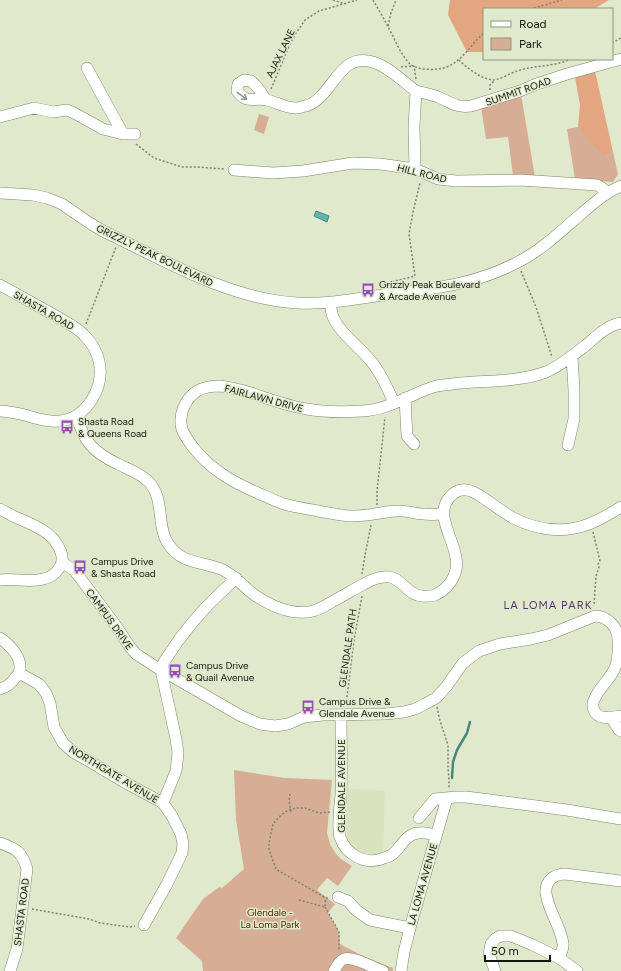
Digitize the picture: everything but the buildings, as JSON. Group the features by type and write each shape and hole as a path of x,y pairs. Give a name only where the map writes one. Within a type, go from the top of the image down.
{"street":[{"name":"SUMMIT ROAD","path":"416,91 438,97 451,104 463,107 482,103 568,74 621,59"},
{"path":"266,100 280,105 297,108 312,104 326,91 340,72 350,63 361,60 374,62 389,70 416,91 414,127 420,171"},
{"path":"87,68 124,134"},
{"path":"0,117 34,108 53,112 67,110 103,129 124,134 135,134"},
{"name":"HILL ROAD","path":"234,170 273,173 303,171 353,163 380,164 420,171 438,179 456,181 520,180 597,185 607,193"},
{"name":"GRIZZLY PEAK BOULEVARD","path":"0,193 33,195 47,198 62,204 88,222 119,238 206,280 246,294 273,301 298,303 330,302 429,289 484,277 502,270 533,253 597,200 621,186"},
{"name":"SHASTA ROAD","path":"0,285 70,324 82,333 93,347 99,361 100,371 98,385 94,396 86,408 77,416"},
{"path":"330,302 331,313 335,321 373,363 386,383 394,403"},
{"name":"FAIRLAWN DRIVE","path":"443,514 424,514 398,511 351,516 333,514 282,503 227,478 211,467 184,435 181,425 183,408 187,401 196,392 208,387 218,386 241,390 309,410 375,410 386,407 434,387 464,382 529,377 546,372 572,356 610,326 621,324"},
{"path":"568,445 574,419 572,356"},
{"path":"405,398 407,436 414,444"},
{"path":"0,411 16,413 41,420 54,421 77,416 79,426 90,446 106,458 143,476 152,486 158,500 162,529 168,543 178,555 192,562 216,566 236,578 255,595 273,606 290,611 310,612 321,608 363,580 370,581 384,577 395,579 409,591 421,597 434,595 447,588 456,572 457,557 443,514 448,500 455,492 461,490 468,490 478,494 513,518 526,524 555,530 575,529 590,524 621,507"},
{"path":"0,508 12,516 41,528 53,538 59,546 63,564 57,571 45,579 33,582 9,579 0,580"},
{"name":"CAMPUS DRIVE","path":"63,564 74,570 136,654 241,716 260,724 275,726 288,724 304,717 404,712 436,698 463,663 479,651 500,644 548,635 595,616"},
{"path":"163,803 176,771 178,752 161,670 164,662 192,623 236,578"},
{"path":"595,616 602,617 612,623 617,631 618,655 614,669 595,698 593,706 594,712 602,717 616,717 619,730 621,731"},
{"path":"0,638 15,652 19,662 19,673 10,685 0,689"},
{"name":"NORTHGATE AVENUE","path":"19,673 39,684 46,693 50,703 54,727 63,743 73,752 163,803 172,816 181,834 183,844 182,853 167,884 144,925"},
{"name":"GLENDALE AVENUE","path":"343,715 339,827 340,836 344,846 351,853 361,859 372,861 384,858 394,853 405,840 412,835 417,833 436,835"},
{"path":"418,818 435,799 466,797 567,810 621,819"},
{"name":"LA LOMA AVENUE","path":"401,971 410,928 447,798"},
{"name":"SHASTA ROAD","path":"0,843 10,846 18,851 24,859 27,869 17,949 10,971"},
{"path":"559,958 564,946 561,933 549,905 546,893 547,885 550,880 557,875 565,874 621,881"},
{"path":"338,897 348,901 356,910 370,920 410,928"},
{"path":"495,971 489,954 491,944 500,936 511,936 533,945 559,958 577,971"},
{"path":"334,971 339,963 345,959 355,960 382,970"}],"path":[{"path":"333,0 344,4"},
{"name":"AJAX LANE","path":"266,100 290,44 306,20 319,11 357,0"},
{"path":"373,0 400,50 409,63 414,66 430,69 442,69 451,66 459,60 483,34"},
{"path":"388,26 396,0"},
{"path":"534,8 562,0"},
{"path":"459,60 476,74 495,80 516,71 537,66 561,63 568,60"},
{"path":"124,134 154,158 182,167 234,170"},
{"path":"388,294 388,286 392,282 415,276 409,234 420,182 420,171"},
{"path":"82,333 119,238"},
{"path":"518,262 536,307 556,367"},
{"path":"384,512 384,508 377,505 377,491 385,422"},
{"path":"590,524 600,561 598,564 598,574 596,576 595,616"},
{"name":"GLENDALE PATH","path":"343,715 363,580 365,555 371,525"},
{"path":"436,698 440,721 448,745 450,782 447,798"},
{"path":"290,794 289,800 291,813"},
{"path":"340,810 319,813 305,808 290,809 273,824 269,843 277,870 326,898 325,907 339,932 339,948 341,956 345,959"},
{"path":"300,900 325,907"},
{"path":"23,907 89,919 100,923 130,927 144,925"}],"shaded area":[{"path":"450,0 609,0 596,8 483,8 483,52 467,52 448,15"},
{"path":"595,71 613,152 606,156 600,152 578,127 580,105 575,77"},
{"path":"347,789 385,791 383,852 377,854 362,853 350,843 345,830"}],"green space":[{"path":"521,94 535,177 513,176 508,137 486,139 481,107"},
{"path":"259,114 269,117 264,134 254,130"},
{"path":"578,127 606,156 613,152 618,174 613,182 575,179 567,129"},
{"name":"Glendale - La Loma Park","path":"234,770 285,778 332,780 327,833 330,844 336,854 352,866 338,886 327,878 317,890 335,904 328,913 339,932 340,944 365,957 393,968 393,971 203,971 202,961 176,938 203,899 219,887 222,888 244,869 236,820"}],"water":[{"path":"316,211 329,216 327,222 314,216"}],"waterway":[{"path":"452,778 453,762 457,750 467,733 470,722"}],"place":[{"name":"Grizzly Peak Boulevard & Arcade Avenue","path":"368,290"},
{"name":"Shasta Road & Queens Road","path":"67,427"},
{"name":"Campus Drive & Shasta Road","path":"80,567"},
{"name":"Campus Drive & Quail Avenue","path":"175,671"},
{"name":"Campus Drive & Glendale Avenue","path":"308,707"}],"district":[{"name":"LA LOMA PARK","path":"548,605"}]}
